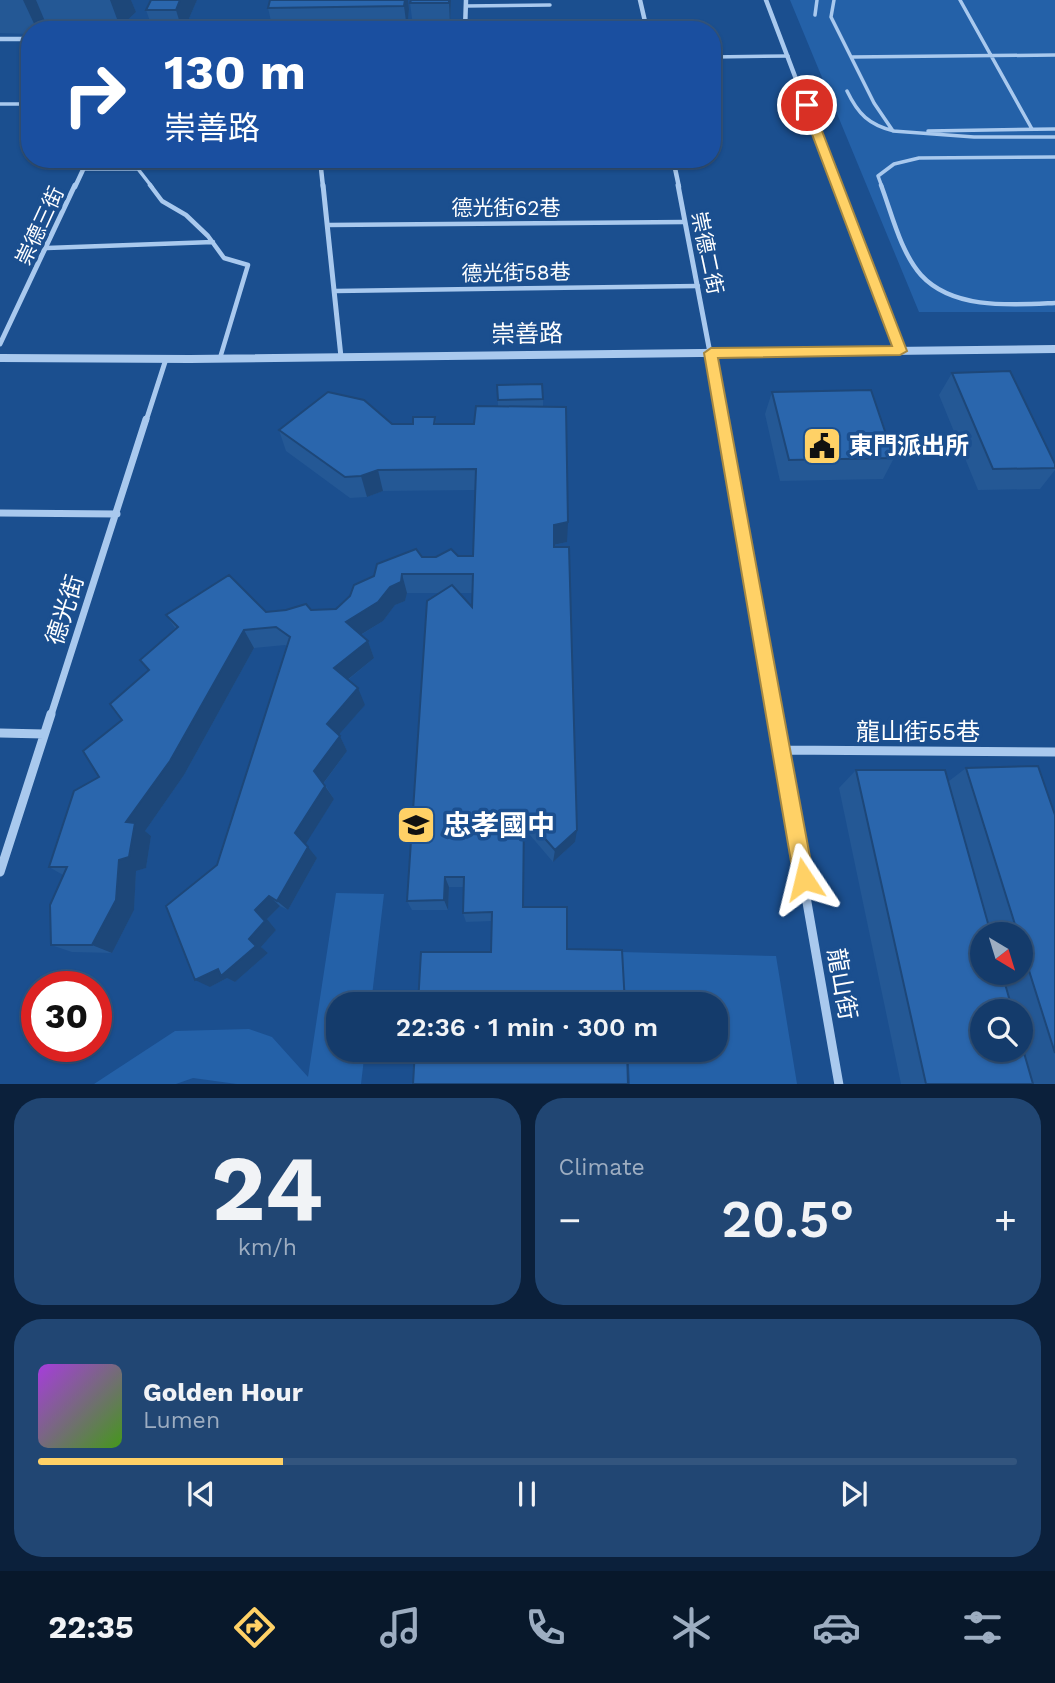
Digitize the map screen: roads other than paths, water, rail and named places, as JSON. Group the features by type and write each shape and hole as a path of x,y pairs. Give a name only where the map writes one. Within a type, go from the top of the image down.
{"street":[{"path":"640,0 645,21"},
{"path":"766,0 900,351"},
{"path":"465,21 466,3"},
{"path":"0,39 21,39"},
{"path":"321,168 341,357"},
{"name":"崇德二街","path":"675,168 711,353"},
{"name":"崇德三街","path":"0,344 84,169"},
{"name":"崇善路","path":"0,358 166,359 1055,349"},
{"name":"龍山街","path":"711,353 839,1084"},
{"name":"德光街","path":"0,872 166,359"},
{"path":"0,513 117,514"},
{"path":"0,733 44,734"},
{"name":"龍山街55巷","path":"781,750 1055,752"}],"lane":[{"path":"815,15 817,0"},
{"path":"834,0 831,17 874,103 893,131"},
{"path":"960,0 1032,129"},
{"path":"466,3 550,5"},
{"path":"852,57 1055,55"},
{"path":"721,57 788,56"},
{"path":"847,91 856,111 870,125 893,131 974,138 1055,137"},
{"path":"0,104 21,104"},
{"path":"893,131 1055,129"},
{"path":"1055,158 919,158 894,163 878,176 910,259 926,281 966,301 998,305 1055,303"},
{"path":"84,169 142,168"},
{"path":"138,169 162,201 186,215 213,242 224,258 248,265 220,358"},
{"name":"德光街62巷","path":"328,225 684,222"},
{"path":"47,248 213,242"},
{"name":"德光街58巷","path":"335,291 698,286"}],"place":[{"name":"東門派出所","path":"822,446"},
{"name":"忠孝國中","path":"416,825"}]}
